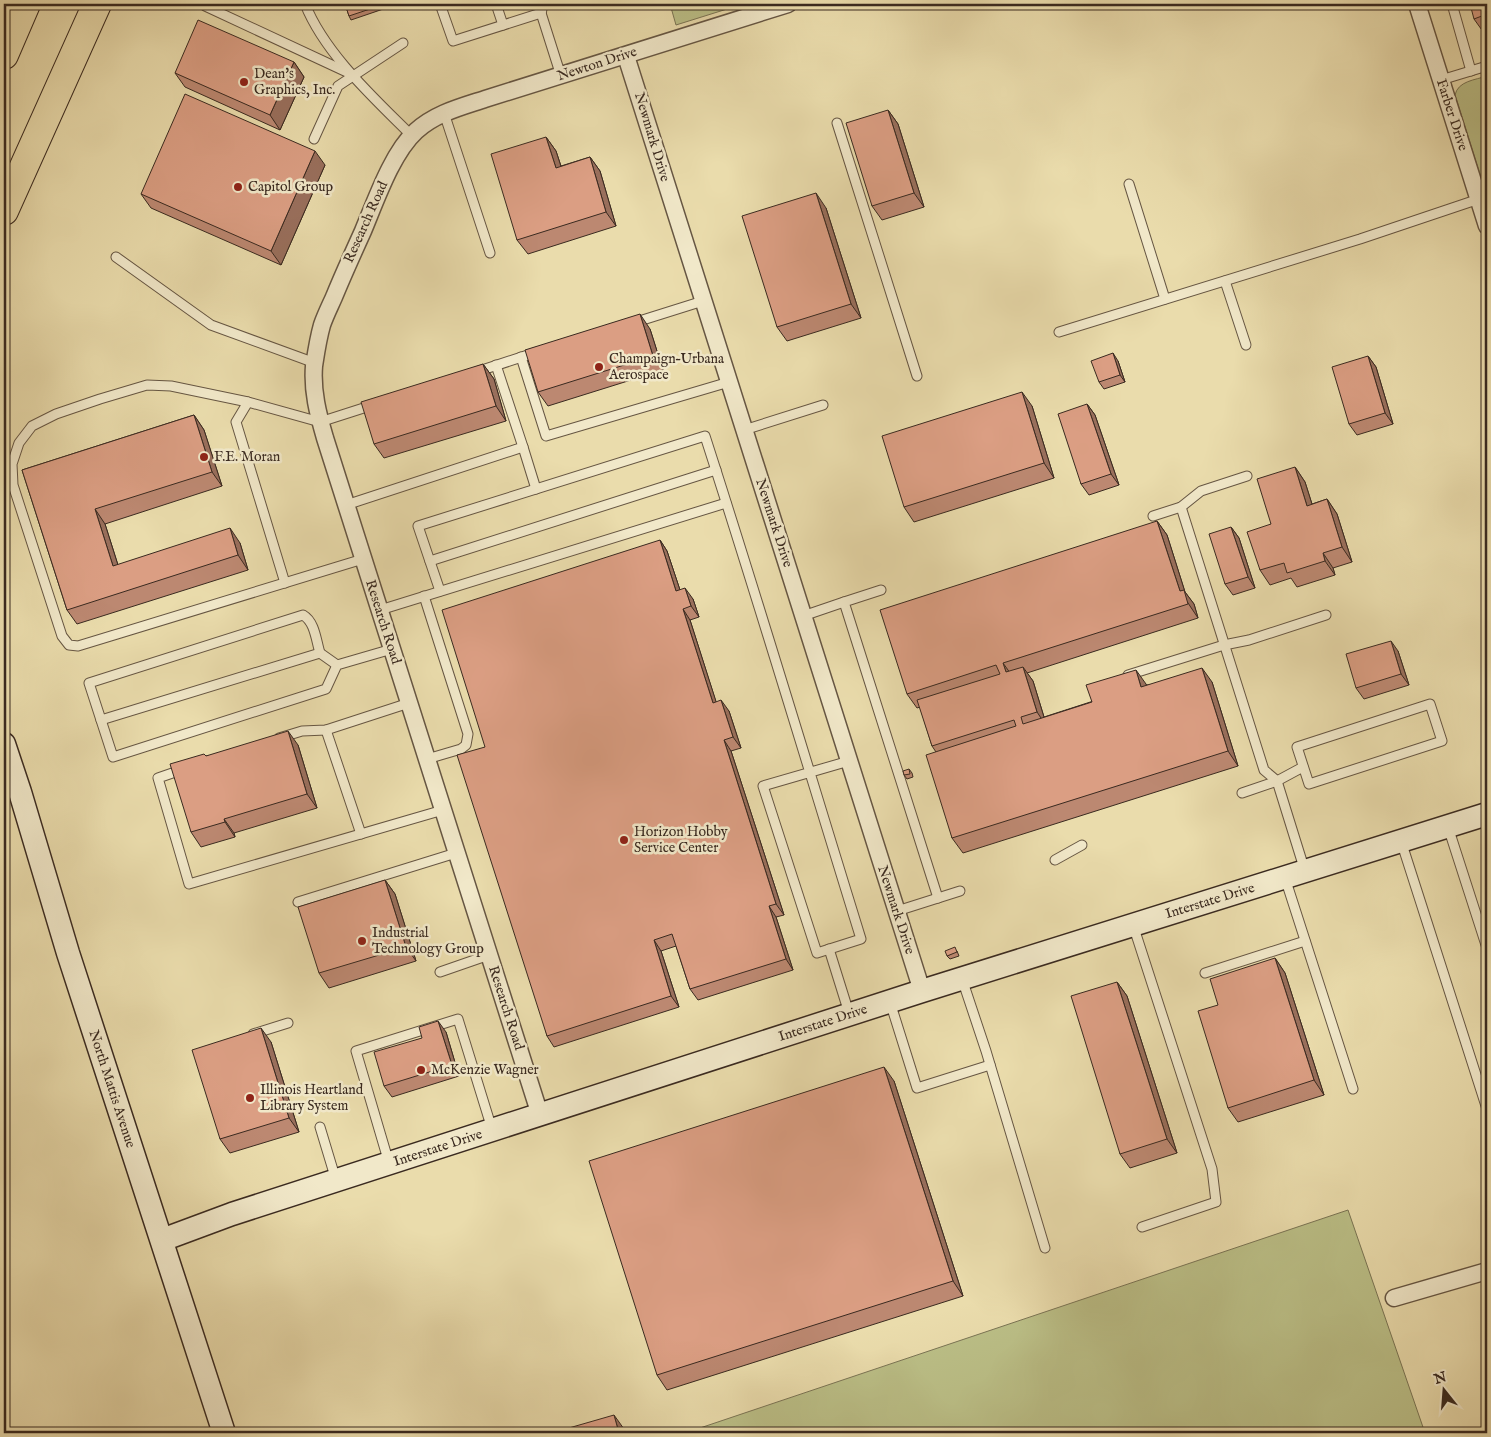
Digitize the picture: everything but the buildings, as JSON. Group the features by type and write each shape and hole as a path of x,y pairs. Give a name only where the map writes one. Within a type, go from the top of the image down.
{"highway":[{"path":"4,55 26,4"},
{"path":"4,211 96,4"}],"main road":[{"name":"North Mattis Avenue","path":"4,744 120,1117 224,1433"},
{"name":"Interstate Drive","path":"162,1240 232,1214 849,1014 1487,814"}],"street":[{"name":"Newton Drive","path":"412,136 428,122 444,113 788,4"},
{"name":"Farber Drive","path":"1417,4 1487,226"},
{"name":"Newmark Drive","path":"626,56 922,991"},
{"name":"Research Road","path":"412,136 402,147 390,169 322,324 315,363 315,392 320,422 540,1115"},
{"path":"1394,1298 1487,1271"}],"lane":[{"path":"305,4 329,47 353,75 412,136"},
{"path":"440,4 453,41 541,14"},
{"path":"496,4 503,25"},
{"path":"543,4 541,14 561,76"},
{"path":"1452,4 1471,71"},
{"path":"205,6 353,75"},
{"path":"314,139 338,86 403,44"},
{"path":"1441,80 1487,66"},
{"path":"444,113 490,253"},
{"path":"837,122 916,376"},
{"path":"1129,184 1165,299"},
{"path":"1059,332 1360,239 1479,199"},
{"path":"116,257 211,325 315,363"},
{"path":"1224,281 1246,345"},
{"path":"621,326 703,301"},
{"path":"468,374 548,349"},
{"path":"521,357 546,436 729,382"},
{"path":"496,365 536,489"},
{"path":"363,559 78,646 68,645 62,636 13,485 12,464 19,443 32,426 56,414 147,386 171,386 248,402 320,422 385,401"},
{"path":"248,402 236,422 285,583"},
{"path":"744,430 823,405"},
{"path":"440,591 418,526 705,436 810,772 861,939 817,953 763,786 810,772 849,761"},
{"path":"346,505 522,447"},
{"path":"430,561 716,470"},
{"path":"1153,516 1181,507 1201,491 1247,476"},
{"path":"380,610 726,503"},
{"path":"1181,507 1264,770 1277,781 1295,874 1305,941 1353,1089"},
{"path":"803,616 882,590"},
{"path":"424,596 468,734 466,745 461,749 427,759"},
{"path":"844,602 938,898"},
{"path":"338,666 320,653 312,624 309,618 303,615 89,683 113,757 326,689 338,666 392,649"},
{"path":"1119,677 1224,645 1250,640 1326,615"},
{"path":"101,720 320,653"},
{"path":"266,743 302,731 326,730 409,704"},
{"path":"1430,704 1442,741 1309,784 1303,767 1297,747 1430,704"},
{"path":"326,730 361,834"},
{"path":"194,766 158,778 189,884 443,810"},
{"path":"1242,793 1277,781 1303,767"},
{"path":"1448,827 1487,948"},
{"path":"1401,841 1487,1110"},
{"path":"1055,860 1082,845"},
{"path":"298,902 456,853"},
{"path":"896,911 960,891"},
{"path":"1133,925 1212,1169 1216,1202 1142,1227"},
{"path":"1205,973 1305,941"},
{"path":"828,949 849,1014"},
{"path":"440,972 489,956"},
{"path":"962,979 1045,1248"},
{"path":"890,1002 917,1088 990,1065"},
{"path":"389,1164 356,1051 458,1019 493,1130"},
{"path":"242,1038 288,1023"},
{"path":"320,1126 336,1181"}],"green space":[{"path":"670,4 743,4 676,25"},
{"path":"1487,76 1487,197 1455,95 1463,84"},
{"path":"1348,1210 1425,1433 703,1433 700,1428"}],"place":[{"name":"Dean's Graphics, Inc.","path":"244,82"},
{"name":"Capitol Group","path":"238,187"},
{"name":"Champaign–Urbana Aerospace","path":"599,367"},
{"name":"F.E. Moran","path":"204,457"},
{"name":"Horizon Hobby Service Center","path":"624,840"},
{"name":"Industrial Technology Group","path":"362,941"},
{"name":"McKenzie Wagner","path":"421,1070"},
{"name":"Illinois Heartland Library System","path":"250,1098"}]}
